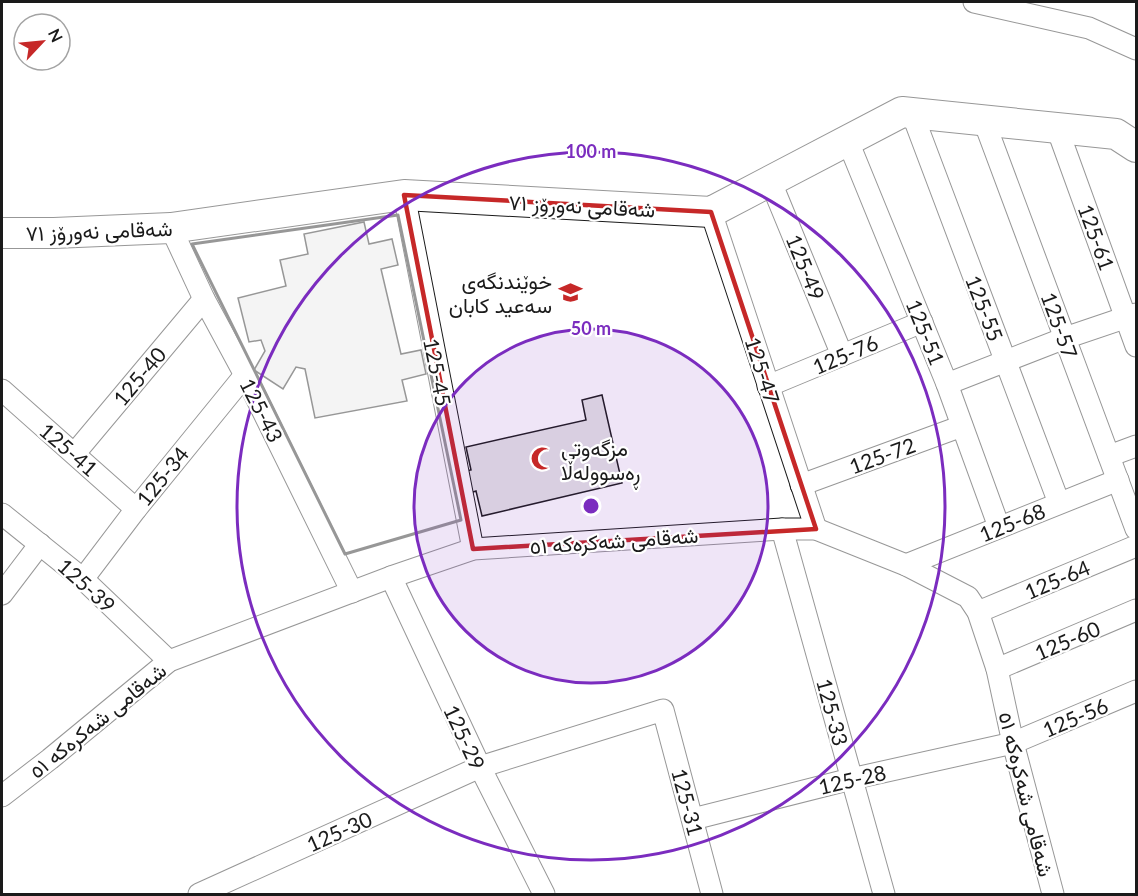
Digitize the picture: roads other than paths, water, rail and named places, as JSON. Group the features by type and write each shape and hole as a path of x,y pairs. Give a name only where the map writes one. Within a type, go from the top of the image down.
{"street":[{"path":"974,2 1089,28 1118,39 1137,50"},
{"path":"711,212 902,112 1116,134 1136,148"},
{"name":"125-55","path":"912,113 1059,503"},
{"name":"125-57","path":"984,121 1134,518"},
{"name":"125-61","path":"1057,128 1131,316 1137,346"},
{"name":"125-51","path":"847,139 947,384 999,527"},
{"name":"125-49","path":"770,180 842,355"},
{"name":"شەقامی نەورۆز ٧١","path":"2,233 171,228 404,195 711,212"},
{"name":"125-45","path":"404,195 473,549"},
{"name":"125-47","path":"711,212 816,529"},
{"name":"125-43","path":"171,228 352,592"},
{"name":"125-40","path":"75,453 204,298"},
{"path":"947,384 1065,338 1131,316"},
{"name":"125-76","path":"768,386 922,322"},
{"name":"125-34","path":"83,579 244,375"},
{"name":"125-41","path":"2,390 136,509"},
{"name":"125-72","path":"801,485 962,426"},
{"path":"1109,456 1137,446"},
{"name":"125-68","path":"906,565 1118,480"},
{"name":"125-39","path":"2,514 83,579 169,661"},
{"name":"شەقامی شەکرەکە ٥١","path":"2,796 169,661 391,577 473,549 782,529 816,529 906,565 968,597 978,612 996,669 1053,894"},
{"name":"125-33","path":"782,529 884,894"},
{"path":"2,594 40,544"},
{"name":"125-64","path":"978,612 1137,546"},
{"name":"125-29","path":"391,577 480,767 544,894"},
{"name":"125-60","path":"996,669 1137,610"},
{"name":"125-56","path":"1013,743 1137,691"},
{"name":"125-30","path":"199,894 480,767 663,710"},
{"name":"125-31","path":"663,710 712,894"},
{"name":"125-28","path":"693,819 852,779 1013,743"}],"place":[{"name":"خوێندنگەی سەعید کابان","path":"570,292"},
{"name":"مزگەوتی ڕەسوولەڵا","path":"543,459"}]}
